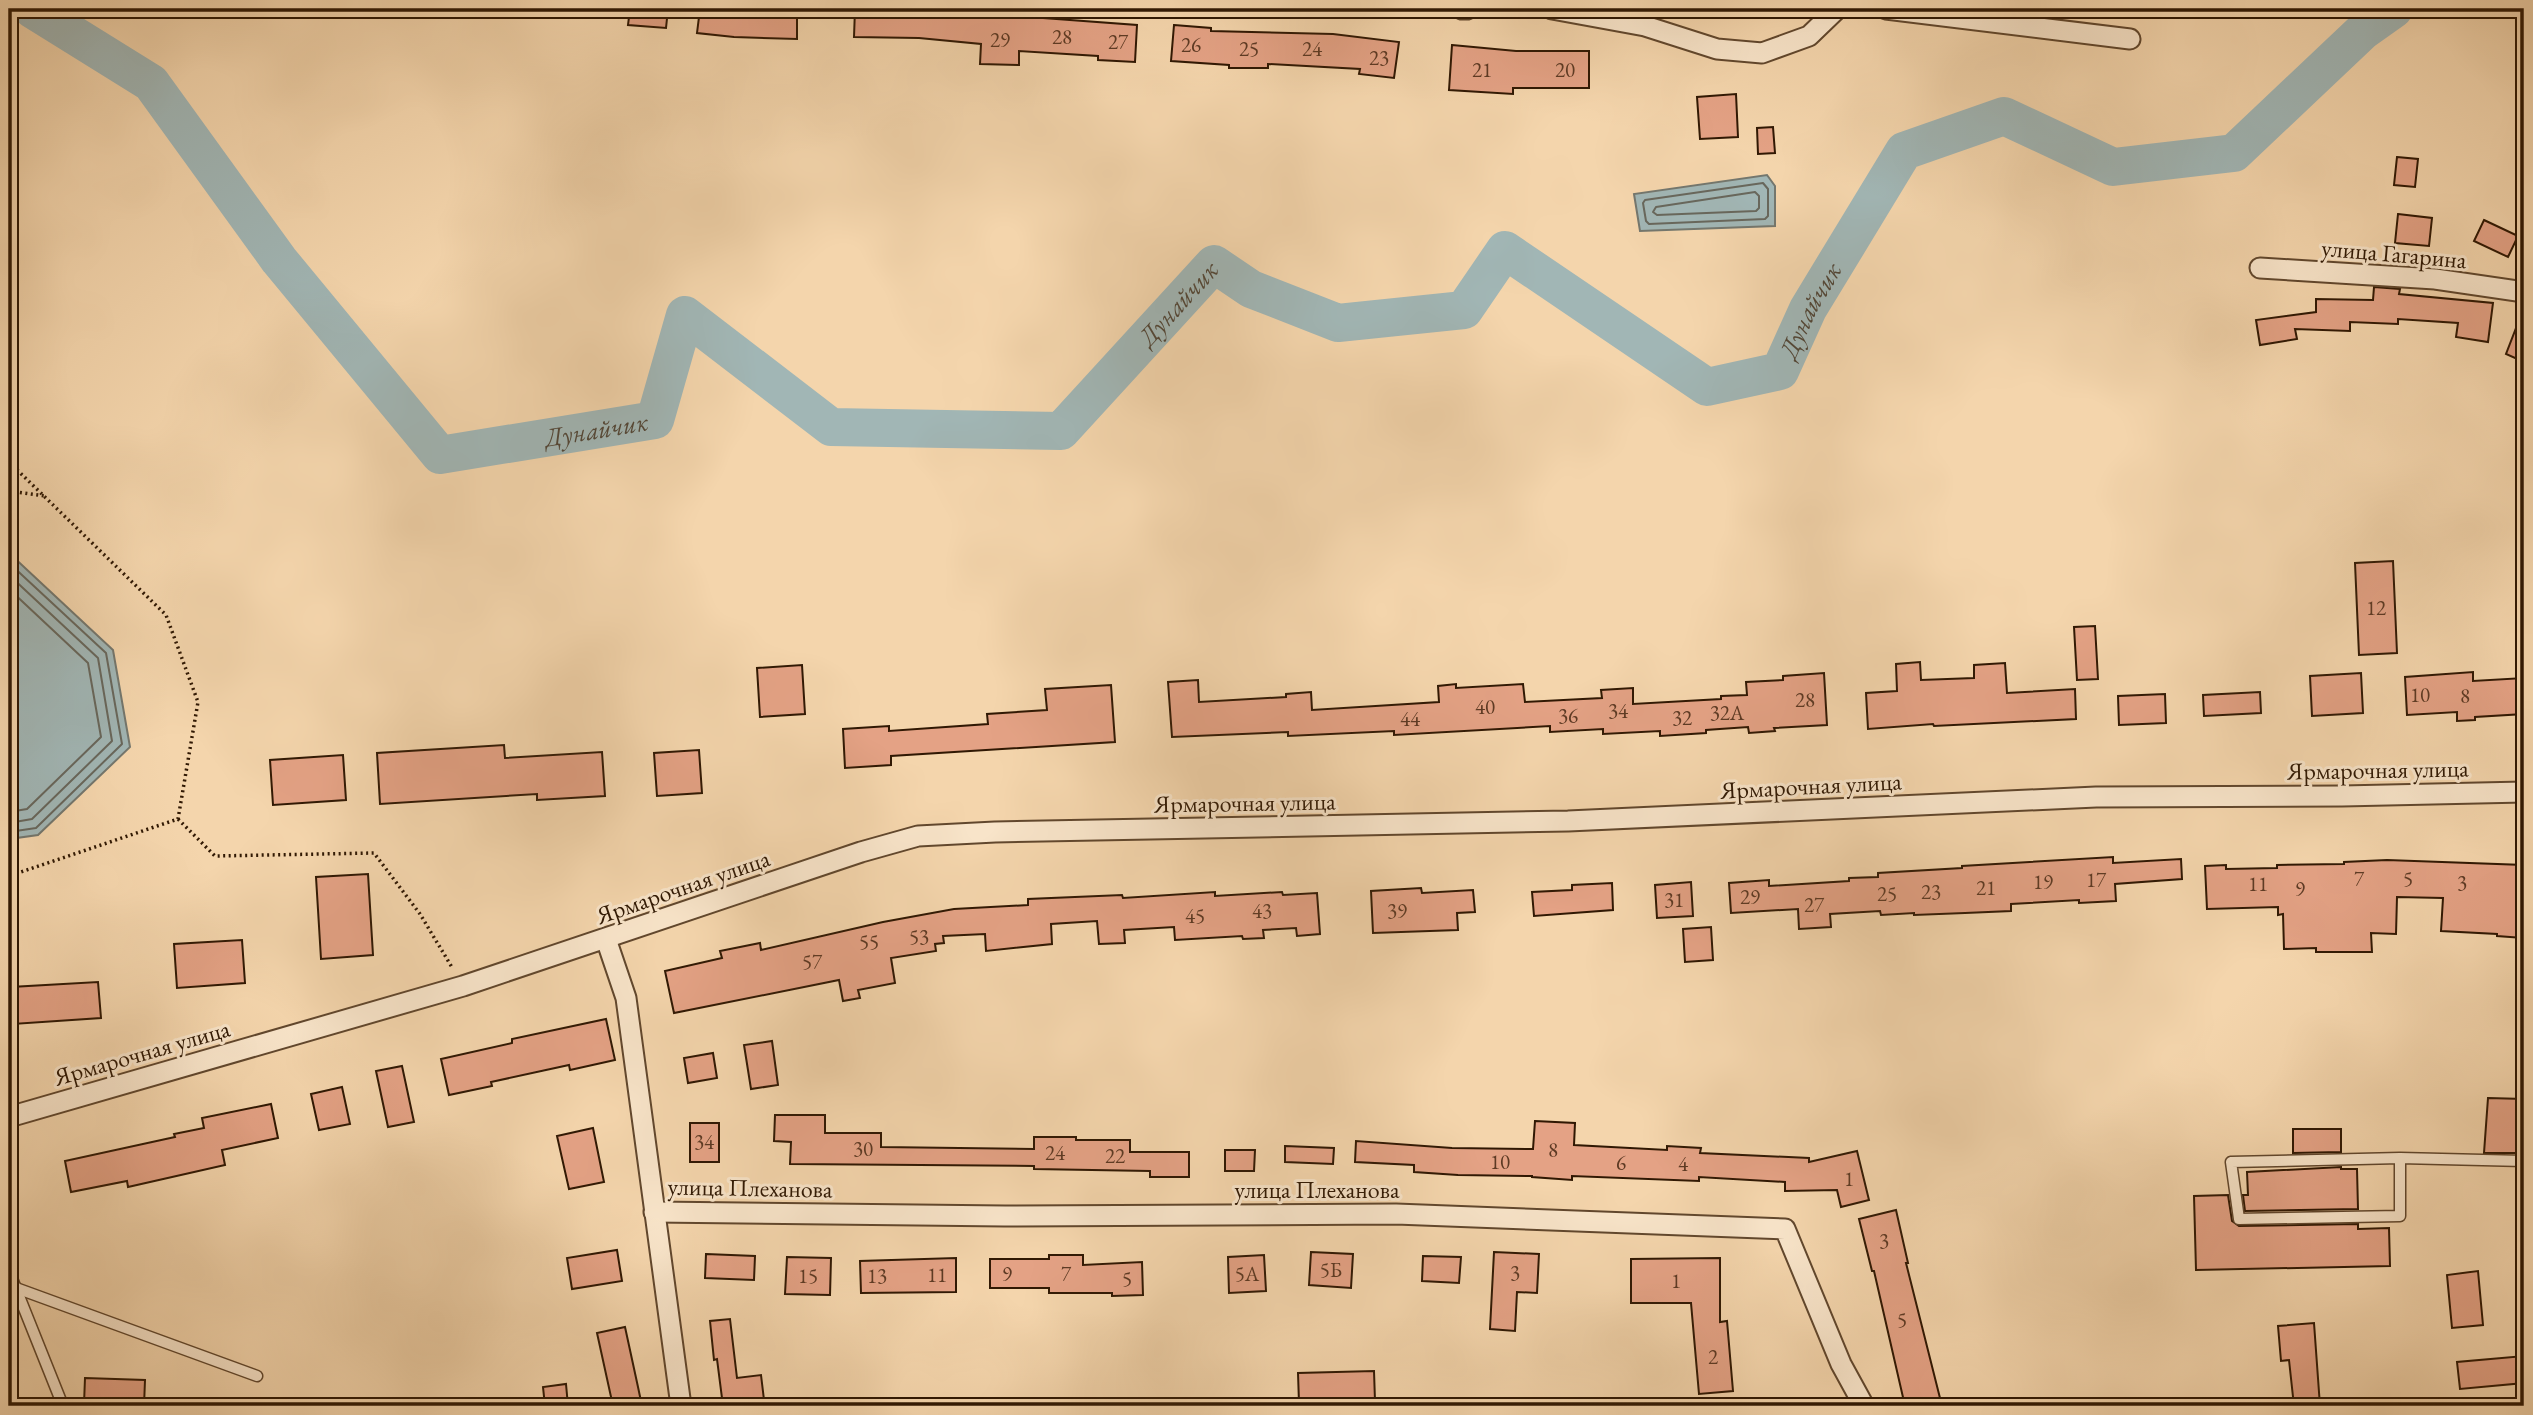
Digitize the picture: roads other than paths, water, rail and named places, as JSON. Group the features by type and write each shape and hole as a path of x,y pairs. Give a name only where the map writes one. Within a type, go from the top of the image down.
{"street":[{"path":"1462,9 1467,9"},
{"path":"1552,9 1645,26 1717,49 1762,53 1809,36 1837,9"},
{"path":"1886,9 2130,39"},
{"name":"улица Гагарина","path":"2260,268 2435,279 2524,292"},
{"name":"Ярмарочная улица","path":"9,1117 463,986 861,852 919,836 995,832 1568,821 2096,797 2524,792"},
{"name":"улица Плеханова","path":"606,939 626,998 681,1406"},
{"name":"улица Плеханова","path":"654,1212 1005,1216 1396,1214 1785,1229 1841,1364 1864,1406"}],"lane":[{"path":"2400,1158 2400,1216 2239,1219 2231,1163 2400,1158 2524,1161"},
{"path":"9,1271 63,1406"},
{"path":"16,1288 257,1376"}],"water":[{"path":"1767,175 1775,186 1775,226 1640,231 1634,194"},
{"path":"9,553 113,650 130,747 38,835 9,839"}],"waterway":[{"name":"Дунайчик","path":"32,9 151,83 279,260 440,455 655,420 685,315 831,427 1061,431 1214,264 1251,289 1338,323 1464,310 1505,250 1707,387 1780,371 1808,309 1904,151 2004,116 2113,167 2234,153 2363,31 2394,9"}]}
